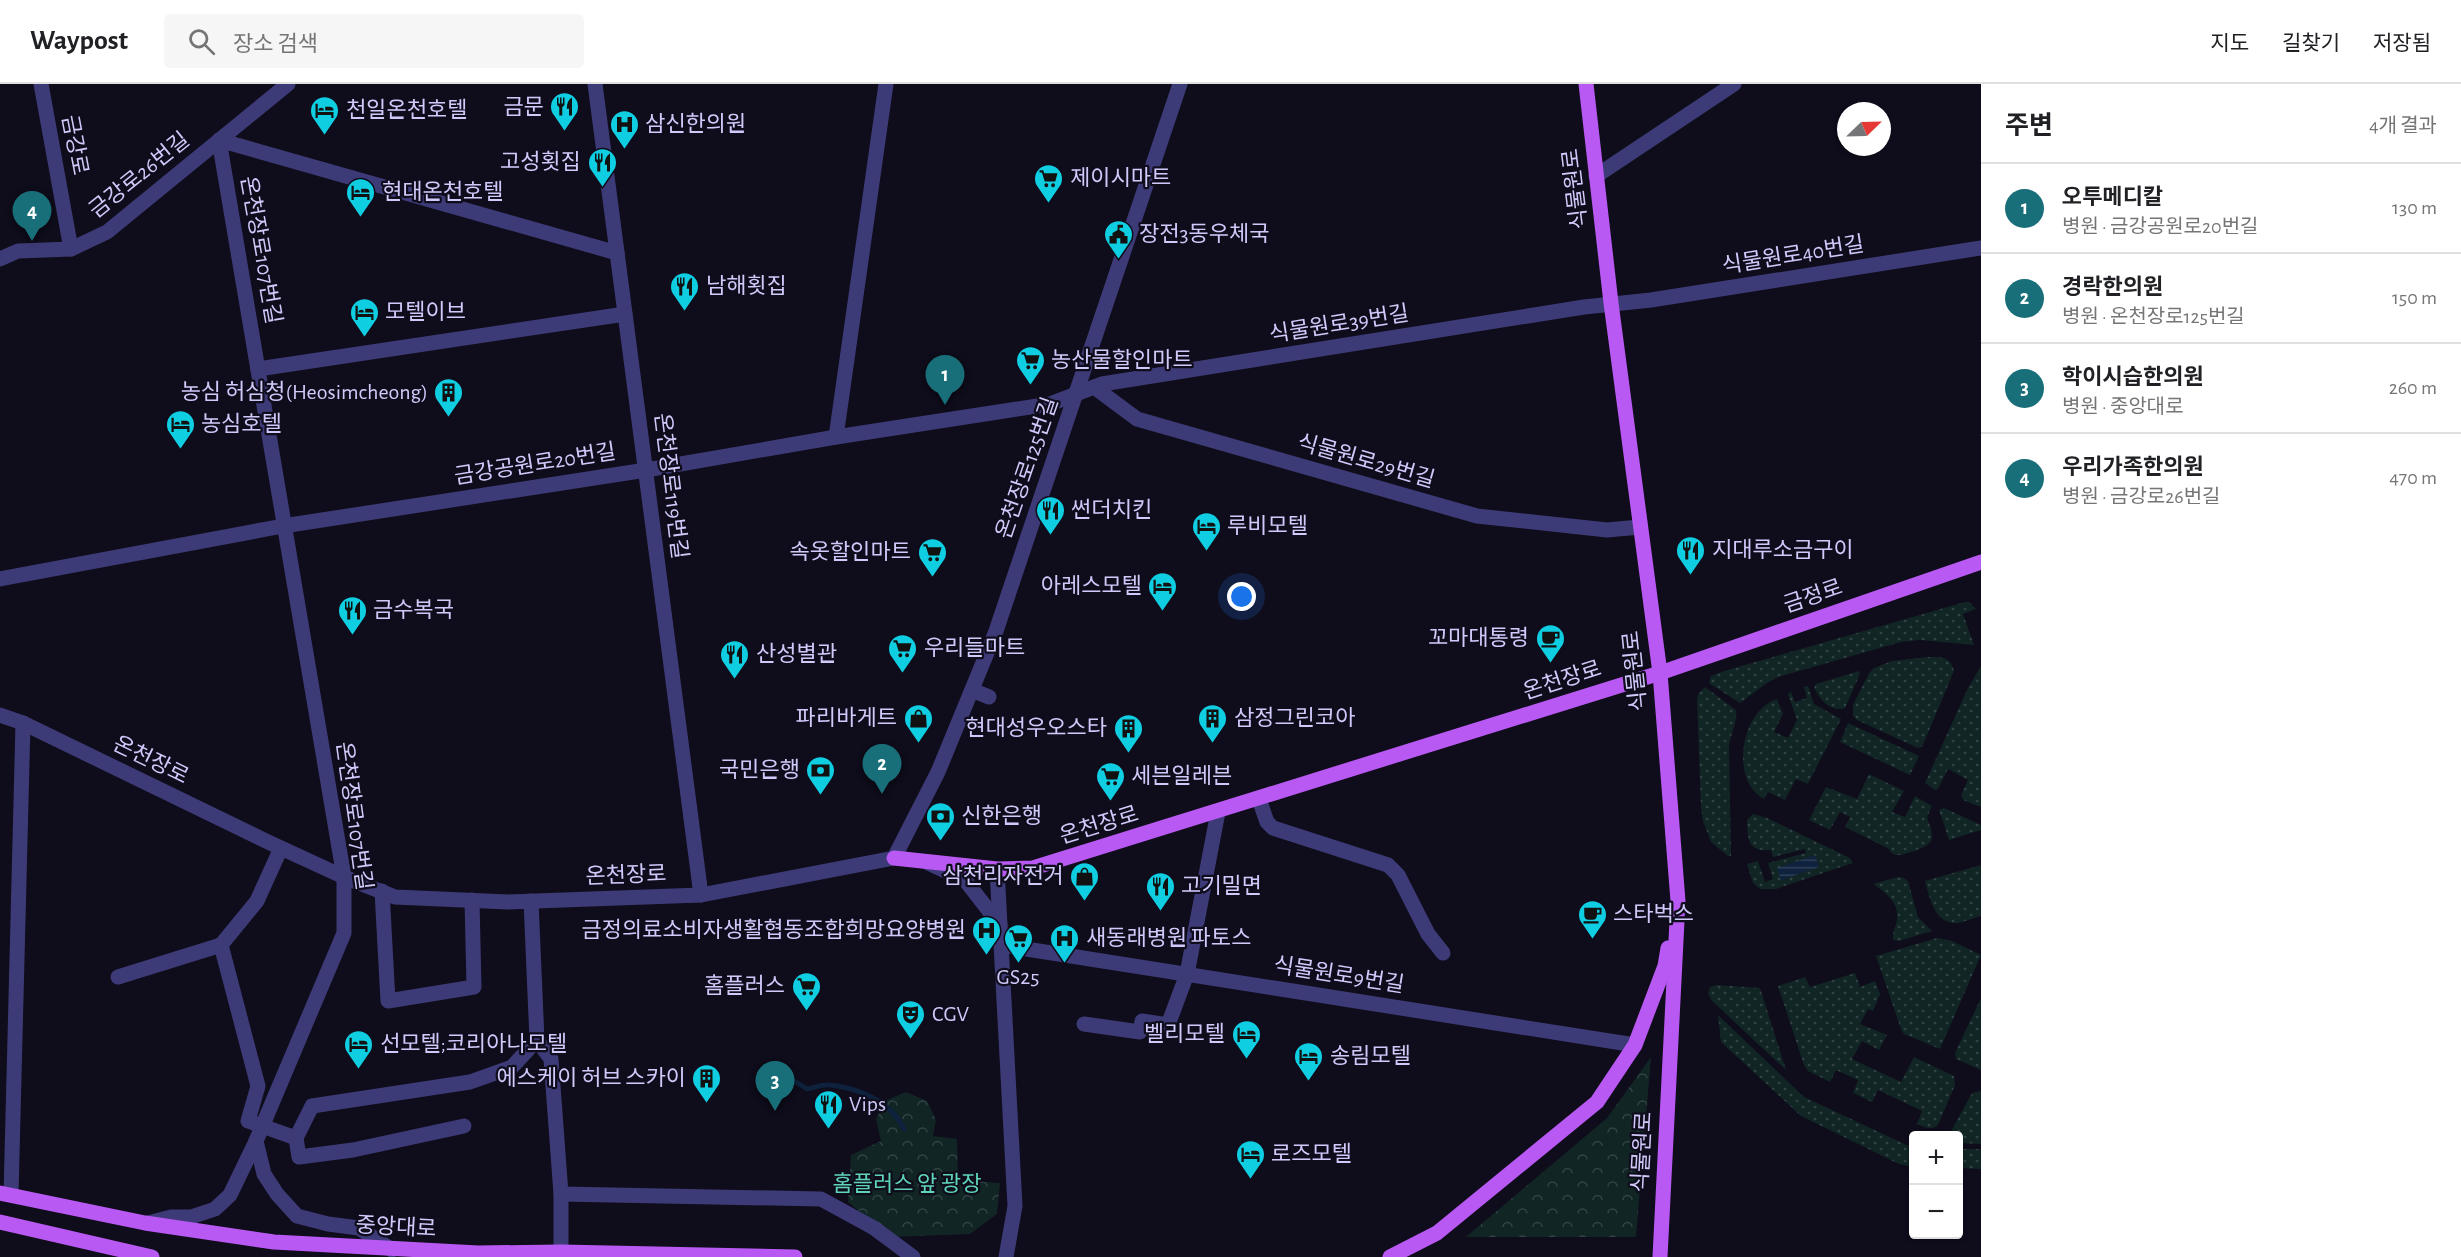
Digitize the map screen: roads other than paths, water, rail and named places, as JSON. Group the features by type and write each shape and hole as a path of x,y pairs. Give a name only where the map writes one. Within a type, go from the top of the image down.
{"main road":[{"name":"식물원로","path":"1586,84 1611,303 1660,673 1678,901 1660,1257"},
{"name":"금정로","path":"1660,673 1981,562"},
{"name":"온천장로","path":"894,858 997,869 1034,868 1259,800 1660,673"},
{"path":"1390,1257 1437,1233 1597,1102 1635,1045 1665,966 1678,901"},
{"name":"중앙대로","path":"5,1194 145,1223 274,1242 478,1253 561,1252 795,1257"},
{"path":"0,1222 152,1257"}],"street":[{"name":"금강로","path":"41,84 71,249"},
{"name":"금강로26번길","path":"0,259 18,251 71,249 107,232 288,84"},
{"name":"온천장로119번길","path":"595,84 701,895"},
{"path":"836,437 886,84"},
{"name":"온천장로125번길","path":"894,858 938,772 996,631 1180,84"},
{"path":"1596,176 1734,84"},
{"path":"219,140 617,253"},
{"name":"온천장로107번길","path":"145,1223 171,1217 191,1217 215,1209 230,1195 256,1141 344,933 344,877 219,140"},
{"name":"식물원로40번길","path":"1611,303 1651,300 1981,248"},
{"name":"식물원로39번길","path":"1076,393 1094,387 1611,303"},
{"path":"258,369 625,314"},
{"name":"식물원로29번길","path":"1094,387 1137,419 1477,516 1607,530 1640,527"},
{"name":"금강공원로20번길","path":"0,579 283,525 646,470 836,437 1050,404 1076,393"},
{"path":"972,690 989,697"},
{"name":"온천장로","path":"0,715 23,723 281,848 395,897 531,901 701,895 894,858"},
{"path":"5,1194 23,723"},
{"path":"1259,800 1267,822 1273,828 1388,865 1398,875 1428,934 1443,953"},
{"path":"1084,1024 1140,1032 1142,1021 1168,1025 1187,974 1218,812"},
{"path":"118,977 221,945 257,901 281,848"},
{"path":"926,861 965,880 1000,925"},
{"path":"997,869 1015,1206 1006,1257"},
{"path":"382,891 388,1001 474,987 472,900"},
{"path":"531,901 537,1040 551,1059 561,1194 561,1252"},
{"path":"221,945 258,1086 248,1121 296,1138"},
{"name":"식물원로9번길","path":"1001,945 1635,1045"},
{"path":"464,1126 353,1150 299,1157 296,1138 312,1106 470,1082 512,1067 537,1040"},
{"path":"256,1141 264,1174 277,1194 297,1216 328,1224 359,1228 393,1250"},
{"path":"561,1194 821,1199 874,1228 913,1257"}],"water":[{"path":"1815,855 1819,867 1781,880 1777,868"}],"waterway":[{"path":"780,1072 807,1089 830,1085 863,1093 891,1111 904,1129"}],"place":[{"name":"금문","path":"565,132"},
{"name":"천일온천호텔","path":"325,136"},
{"name":"삼신한의원","path":"624,150"},
{"name":"고성횟집","path":"602,188"},
{"name":"제이시마트","path":"1049,204"},
{"name":"현대온천호텔","path":"361,218"},
{"name":"우리가족한의원","path":"32,241"},
{"name":"장전3동우체국","path":"1118,260"},
{"name":"남해횟집","path":"685,312"},
{"name":"모텔이브","path":"364,338"},
{"name":"농산물할인마트","path":"1030,386"},
{"name":"오투메디칼","path":"945,405"},
{"name":"농심 허심청(Heosimcheong)","path":"449,418"},
{"name":"농심호텔","path":"180,450"},
{"name":"썬더치킨","path":"1050,536"},
{"name":"루비모텔","path":"1206,552"},
{"name":"지대루소금구이","path":"1691,576"},
{"name":"속옷할인마트","path":"932,578"},
{"name":"아레스모텔","path":"1163,612"},
{"name":"금수복국","path":"352,636"},
{"name":"꼬마대통령","path":"1550,664"},
{"name":"우리들마트","path":"903,674"},
{"name":"산성별관","path":"735,680"},
{"name":"파리바게트","path":"918,744"},
{"name":"삼정그린코아","path":"1213,744"},
{"name":"현대성우오스타","path":"1128,754"},
{"name":"경락한의원","path":"882,794"},
{"name":"국민은행","path":"821,796"},
{"name":"세븐일레븐","path":"1110,802"},
{"name":"신한은행","path":"940,842"},
{"name":"삼천리자전거","path":"1085,902"},
{"name":"고기밀면","path":"1160,912"},
{"name":"스타벅스","path":"1592,940"},
{"name":"금정의료소비자생활협동조합희망요양병원","path":"987,956"},
{"name":"GS25","path":"1018,964"},
{"name":"새동래병원 파토스","path":"1065,964"},
{"name":"홈플러스","path":"806,1012"},
{"name":"CGV","path":"911,1040"},
{"name":"벨리모텔","path":"1246,1060"},
{"name":"선모텔;코리아나모텔","path":"359,1070"},
{"name":"송림모텔","path":"1309,1082"},
{"name":"에스케이 허브 스카이","path":"707,1104"},
{"name":"학이시습한의원","path":"775,1111"},
{"name":"Vips","path":"828,1130"},
{"name":"로즈모텔","path":"1250,1180"}],"park label":[{"name":"홈플러스 앞 광장","path":"907,1184"}]}
